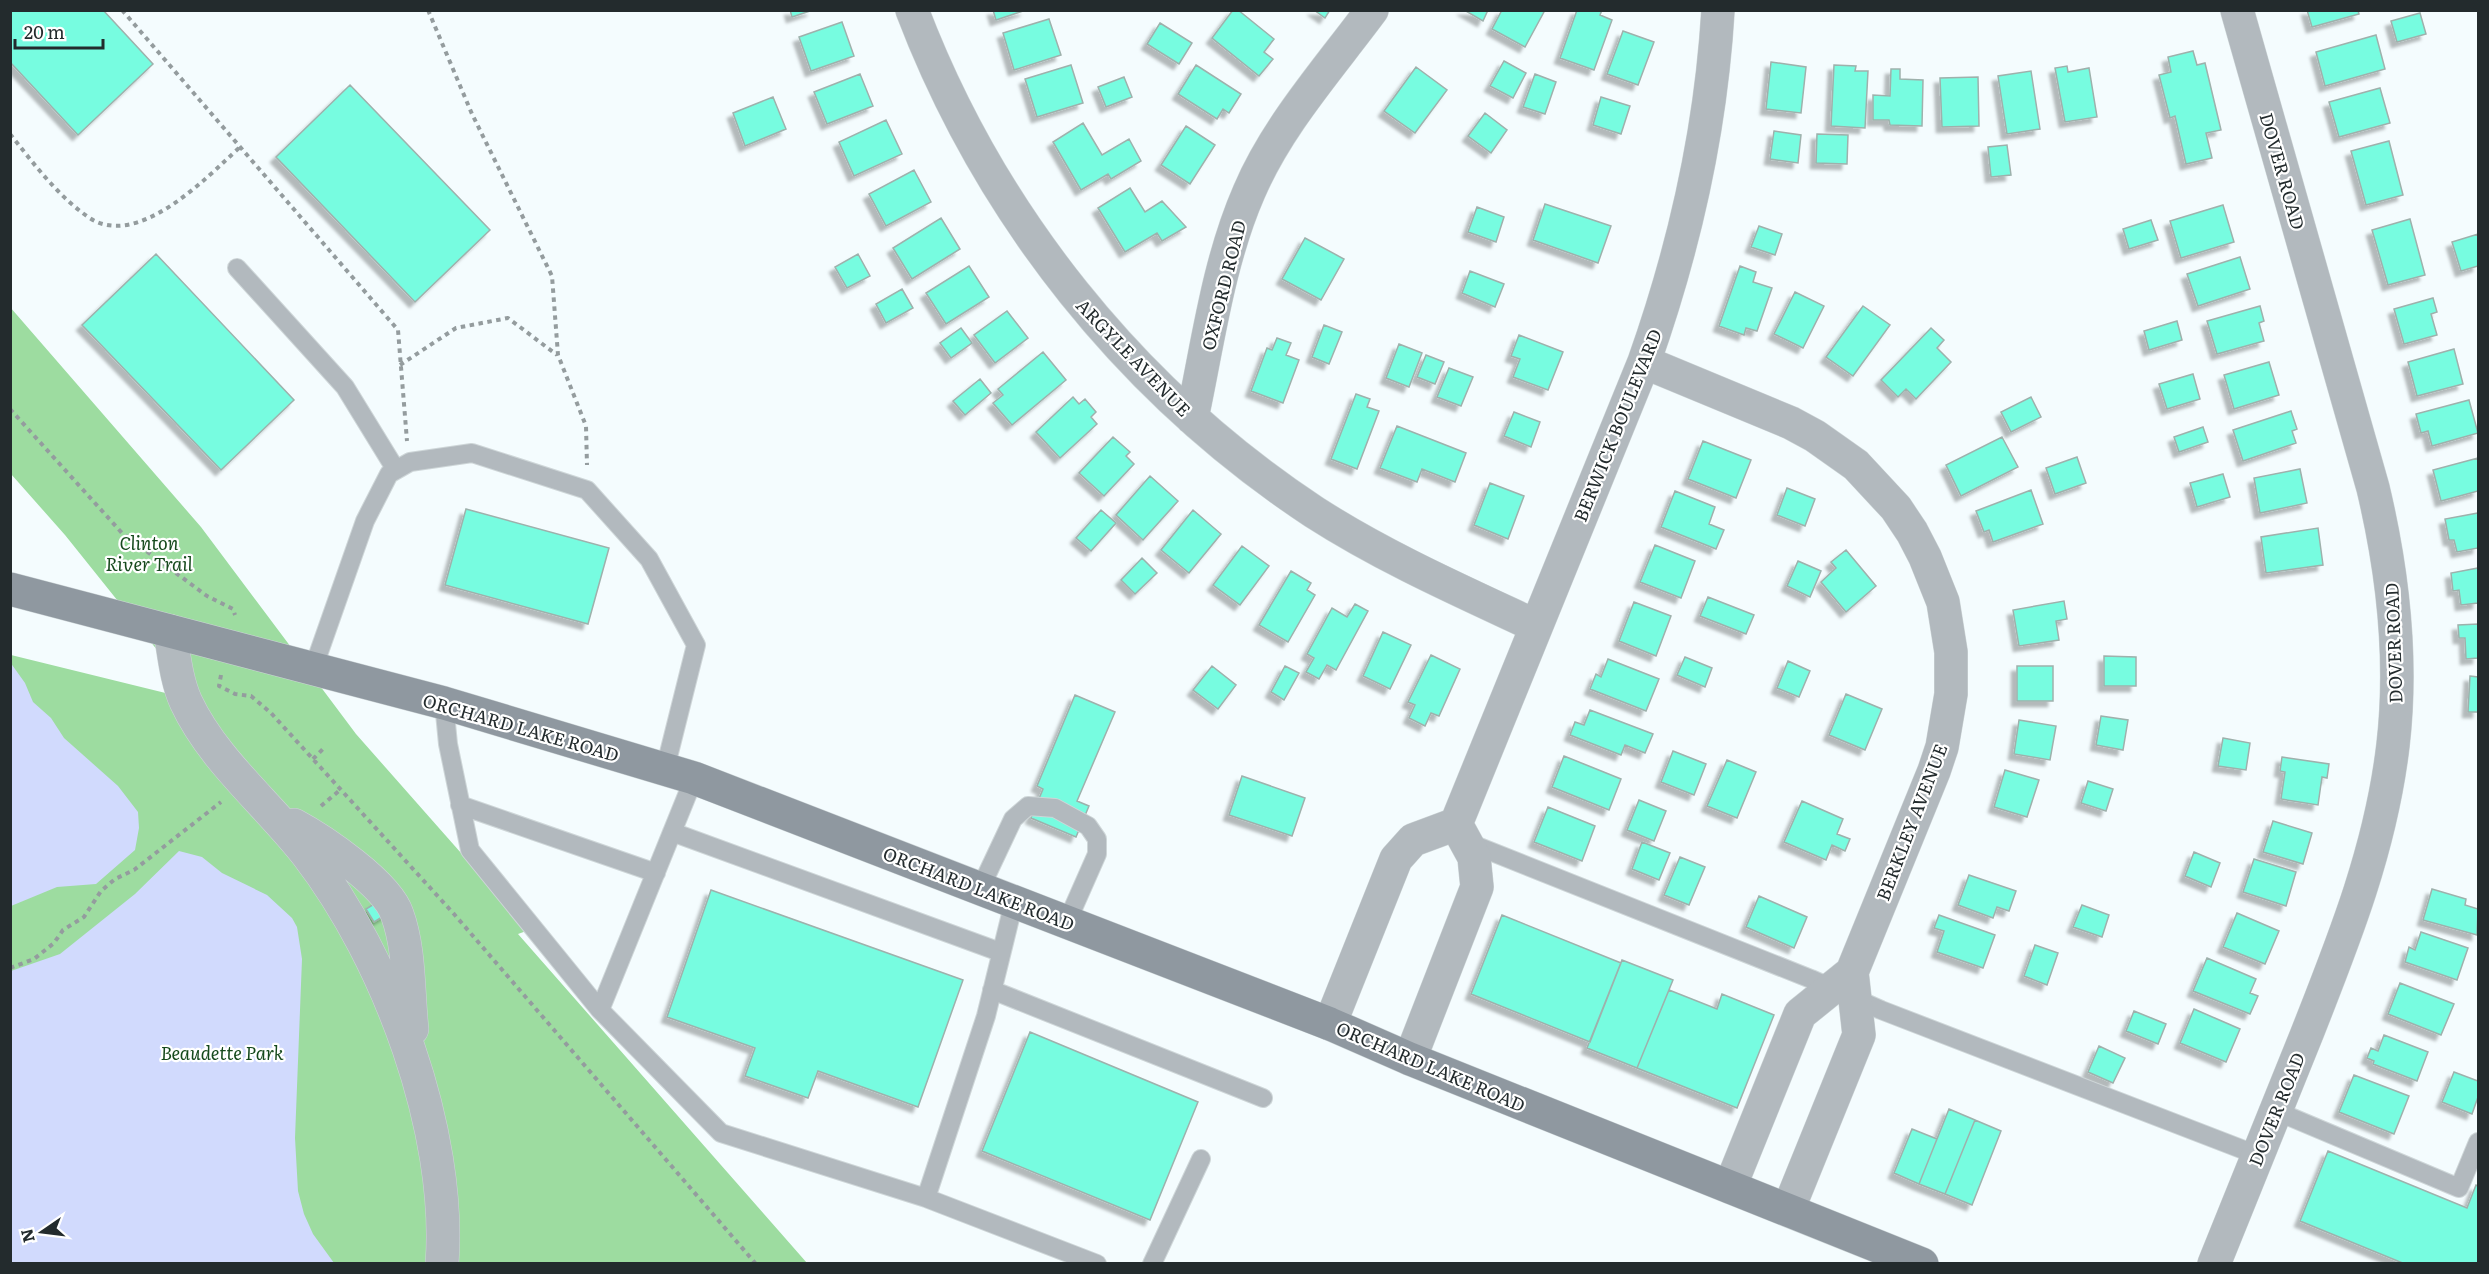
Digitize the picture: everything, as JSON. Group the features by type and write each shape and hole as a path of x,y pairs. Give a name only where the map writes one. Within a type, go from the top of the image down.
{"main road":[{"name":"ORCHARD LAKE ROAD","path":"10,589 444,703 679,774 1330,1024 1410,1059 1922,1263"}],"street":[{"name":"ARGYLE AVENUE","path":"912,10 958,115 1020,222 1067,285 1118,345 1192,418 1273,483 1360,540 1405,564 1536,626"},
{"name":"OXFORD ROAD","path":"1192,418 1224,264 1250,190 1284,129 1372,10"},
{"name":"BERWICK BOULEVARD","path":"1462,833 1536,626 1644,362 1676,268 1695,185 1718,10"},
{"name":"DOVER ROAD","path":"2214,1263 2348,932 2372,859 2381,821 2393,743 2396,643 2391,581 2373,488 2237,10"},
{"name":"BERKLEY AVENUE","path":"1644,362 1791,423 1836,449 1876,485 1896,508 1925,557 1939,591 1949,635 1952,668 1951,694 1942,747 1846,986 1859,1035 1788,1210"},
{"path":"170,631 180,688 186,702 205,733 306,853 350,918 384,988 418,1078 436,1144 443,1214 442,1263"},
{"path":"271,812 322,840 382,891 393,904 404,945 418,1078"},
{"path":"1330,1024 1396,859 1413,840 1462,833 1474,857 1477,887 1410,1059"},
{"name":"BERKLEY AVENUE","path":"1730,1187 1800,1014 1846,986"}],"lane":[{"path":"237,268 345,387 403,466"},
{"path":"314,669 365,521 389,474 403,466 472,453 587,490 649,559 696,645 672,831 600,1010"},
{"path":"444,703 448,744 470,850 600,1010 721,1133 926,1198 1096,1263"},
{"path":"460,806 656,873"},
{"path":"980,889 1013,819 1028,806 1055,808 1088,826 1097,839 1097,854 1067,922"},
{"path":"672,831 1000,952"},
{"path":"1462,833 1846,986 2258,1155"},
{"path":"926,1198 986,1016 1014,902"},
{"path":"992,990 1263,1098"},
{"path":"2276,1110 2459,1188 2478,1142"},
{"path":"1152,1263 1201,1158"}],"path":[{"path":"122,10 398,330 403,466"},
{"path":"428,10 472,114 552,276 558,355 586,426 587,490"},
{"path":"10,134 45,179 90,219 116,227 150,220 196,188 239,148"},
{"path":"400,365 456,328 508,318 558,355"},
{"path":"10,409 122,533 207,596 233,609 235,614"},
{"path":"219,686 235,694 251,696 272,713 454,914 756,1263"},
{"path":"313,759 324,748"},
{"path":"10,968 34,959 54,944 63,930 84,917 102,891 115,879 134,870 244,782"}],"green space":[{"name":"Beaudette Park","path":"10,307 201,527 356,734 529,930 518,934 807,1263 11,1263 11,655 198,701 65,535 11,474"}],"water":[{"path":"10,662 25,683 33,702 51,718 64,738 118,786 138,812 139,828 135,850 96,884 57,887 11,906"},
{"path":"179,851 202,857 222,873 267,895 292,918 297,927 302,959 295,1138 298,1191 304,1214 313,1234 334,1263 11,1263 11,971 60,954 135,894"}],"building":[{"path":"10,10 103,10 153,64 78,135 10,62"},
{"path":"790,10 813,10 792,17"},
{"path":"993,10 1026,10 996,20"},
{"path":"1233,10 1238,10 1274,39 1264,52 1273,59 1259,76 1212,38"},
{"path":"1314,10 1330,10 1325,18"},
{"path":"1464,10 1488,10 1483,21"},
{"path":"1502,10 1545,10 1525,47 1492,29"},
{"path":"1577,10 1602,10 1600,15 1612,20 1594,70 1560,58"},
{"path":"2307,10 2358,10 2359,14 2312,27"},
{"path":"2420,13 2426,34 2397,42 2391,21"},
{"path":"1049,19 1061,55 1014,70 1003,33"},
{"path":"842,22 854,56 811,71 799,37"},
{"path":"1160,23 1192,43 1179,64 1147,44"},
{"path":"1623,31 1654,42 1638,85 1607,74"},
{"path":"2376,35 2385,69 2325,86 2316,52"},
{"path":"2193,51 2197,65 2205,63 2221,130 2206,133 2212,158 2186,164 2175,116 2170,118 2159,75 2171,72 2168,57"},
{"path":"1504,61 1526,73 1513,98 1490,86"},
{"path":"1771,62 1806,67 1801,113 1766,109"},
{"path":"1071,65 1083,103 1037,117 1025,79"},
{"path":"1196,65 1241,94 1229,113 1223,109 1217,119 1178,94"},
{"path":"1834,65 1856,66 1855,71 1868,71 1865,128 1831,126"},
{"path":"2067,66 2068,72 2089,68 2097,117 2065,122 2055,68"},
{"path":"1416,67 1447,90 1415,133 1384,111"},
{"path":"1891,69 1900,69 1900,79 1923,80 1922,126 1890,125 1889,120 1873,120 1873,95 1890,96"},
{"path":"2031,71 2040,129 2007,134 1998,76"},
{"path":"860,74 873,106 827,124 814,92"},
{"path":"1535,74 1556,82 1545,114 1523,107"},
{"path":"1124,77 1132,97 1106,107 1098,87"},
{"path":"1978,77 1979,126 1942,127 1940,78"},
{"path":"350,85 490,230 415,302 276,157"},
{"path":"2380,88 2390,123 2339,137 2329,102"},
{"path":"773,97 786,129 745,146 733,113"},
{"path":"1601,97 1630,106 1621,134 1593,125"},
{"path":"1485,113 1507,130 1491,153 1468,136"},
{"path":"886,120 902,154 854,176 839,142"},
{"path":"1083,123 1102,155 1129,139 1141,161 1111,179 1108,174 1081,190 1053,142"},
{"path":"1186,126 1215,145 1190,184 1161,165"},
{"path":"1774,131 1801,135 1798,163 1770,159"},
{"path":"1817,134 1848,135 1847,164 1816,163"},
{"path":"2389,141 2403,195 2366,205 2351,151"},
{"path":"2007,145 2011,175 1991,177 1988,147"},
{"path":"914,170 931,202 886,226 869,194"},
{"path":"1130,188 1145,212 1162,201 1186,227 1162,241 1157,233 1125,252 1098,208"},
{"path":"1545,204 1611,226 1598,263 1533,240"},
{"path":"2223,205 2234,242 2181,258 2170,221"},
{"path":"1477,207 1504,217 1496,242 1468,232"},
{"path":"941,218 960,249 912,279 893,248"},
{"path":"2410,219 2425,275 2388,285 2372,230"},
{"path":"2151,220 2158,240 2129,249 2123,229"},
{"path":"1759,226 1782,234 1775,255 1751,247"},
{"path":"2478,234 2478,266 2461,271 2452,242"},
{"path":"1305,238 1344,259 1321,300 1282,279"},
{"path":"156,254 294,400 221,470 82,325"},
{"path":"858,254 870,276 847,288 835,267"},
{"path":"2240,257 2250,289 2198,306 2187,274"},
{"path":"969,266 989,297 946,324 926,293"},
{"path":"1740,266 1756,272 1753,282 1772,288 1757,331 1746,328 1744,335 1719,326"},
{"path":"1470,271 1504,284 1495,307 1462,293"},
{"path":"902,289 913,308 886,323 876,304"},
{"path":"1795,292 1824,306 1803,348 1774,334"},
{"path":"2433,298 2437,312 2431,314 2437,335 2404,344 2394,309"},
{"path":"1863,306 1890,325 1853,376 1826,357"},
{"path":"2260,306 2264,321 2259,323 2264,341 2217,354 2207,321"},
{"path":"1007,311 1028,338 995,363 974,335"},
{"path":"2177,321 2182,340 2149,350 2144,331"},
{"path":"1324,325 1342,332 1329,364 1312,357"},
{"path":"961,328 972,343 951,358 940,343"},
{"path":"1931,328 1944,340 1937,348 1951,362 1916,399 1906,389 1898,397 1881,380"},
{"path":"1519,335 1563,352 1548,390 1513,377 1520,359 1511,356"},
{"path":"1277,338 1291,343 1286,355 1299,360 1283,403 1251,391 1267,348 1272,350"},
{"path":"1399,344 1422,353 1409,387 1386,378"},
{"path":"2454,349 2463,384 2417,396 2408,362"},
{"path":"1043,352 1066,380 1012,425 993,403 1003,395 998,389"},
{"path":"1426,355 1444,362 1435,384 1417,377"},
{"path":"2269,362 2279,395 2234,409 2224,375"},
{"path":"1449,368 1473,377 1461,406 1437,397"},
{"path":"2193,374 2200,399 2167,409 2159,384"},
{"path":"980,379 991,393 965,415 953,401"},
{"path":"1356,394 1370,399 1367,407 1379,411 1357,469 1331,459"},
{"path":"1073,397 1079,404 1085,399 1096,412 1091,417 1097,424 1060,458 1036,432"},
{"path":"2031,397 2041,417 2011,432 2001,412"},
{"path":"2469,400 2478,433 2432,446 2428,431 2421,433 2416,414"},
{"path":"2291,411 2297,429 2292,431 2296,443 2243,461 2233,430"},
{"path":"1514,412 1540,422 1531,447 1504,436"},
{"path":"1397,426 1466,453 1455,482 1422,469 1417,482 1380,468"},
{"path":"2203,427 2208,442 2179,452 2174,437"},
{"path":"1113,437 1130,452 1126,456 1134,464 1104,496 1079,473"},
{"path":"2002,437 2018,467 1961,496 1946,465"},
{"path":"1703,441 1751,460 1736,498 1688,479"},
{"path":"2077,457 2086,483 2055,494 2046,468"},
{"path":"2478,458 2478,491 2441,501 2433,470"},
{"path":"2300,469 2307,503 2260,513 2254,478"},
{"path":"2223,474 2230,497 2197,507 2190,483"},
{"path":"1150,476 1178,501 1143,540 1116,515"},
{"path":"1490,483 1524,496 1508,539 1474,525"},
{"path":"1787,488 1815,499 1805,526 1777,515"},
{"path":"2031,490 2043,524 1993,542 1989,530 1984,532 1976,511"},
{"path":"1675,491 1715,507 1709,524 1724,530 1716,549 1661,527"},
{"path":"466,509 609,548 588,624 445,585"},
{"path":"1101,510 1116,523 1091,551 1076,538"},
{"path":"1193,510 1221,534 1189,573 1161,550"},
{"path":"2478,513 2478,548 2457,552 2454,540 2449,540 2445,519"},
{"path":"2318,528 2323,565 2266,573 2261,537"},
{"path":"1655,545 1695,561 1681,598 1640,582"},
{"path":"1242,546 1269,566 1240,605 1213,585"},
{"path":"1846,550 1876,586 1846,612 1821,582 1836,568 1831,562"},
{"path":"1142,558 1157,573 1135,594 1121,580"},
{"path":"1798,561 1821,571 1810,597 1787,586"},
{"path":"2478,568 2478,603 2461,605 2459,590 2453,591 2451,573"},
{"path":"1291,571 1311,583 1307,590 1315,595 1288,642 1259,625"},
{"path":"1708,597 1754,615 1746,634 1700,616"},
{"path":"2064,601 2067,619 2056,621 2059,640 2019,646 2013,610"},
{"path":"1634,602 1671,616 1656,656 1619,641"},
{"path":"1355,604 1368,611 1336,670 1327,665 1319,679 1306,672 1314,658 1307,654 1332,608 1347,617"},
{"path":"2478,624 2478,658 2466,659 2465,638 2459,638 2458,625"},
{"path":"1383,632 1411,645 1390,689 1363,676"},
{"path":"1431,655 1460,669 1439,716 1431,713 1425,726 1409,718 1415,705 1408,702"},
{"path":"2104,656 2136,657 2136,686 2104,686"},
{"path":"1685,657 1712,668 1705,687 1677,675"},
{"path":"1608,659 1659,679 1646,711 1590,689 1596,674 1601,677"},
{"path":"1788,661 1810,671 1799,697 1777,688"},
{"path":"1212,666 1236,685 1218,709 1193,690"},
{"path":"1285,666 1299,673 1284,700 1271,692"},
{"path":"2017,666 2053,666 2053,701 2017,701"},
{"path":"2470,676 2478,677 2478,712 2468,712"},
{"path":"1846,694 1882,709 1865,750 1829,735"},
{"path":"1075,695 1115,712 1077,801 1089,806 1076,837 1031,818 1043,789 1037,786"},
{"path":"1590,710 1653,734 1645,753 1625,745 1621,755 1570,735 1575,722 1584,725"},
{"path":"2101,716 2128,720 2123,750 2096,745"},
{"path":"2019,720 2056,726 2050,760 2014,754"},
{"path":"2223,738 2250,743 2246,770 2218,766"},
{"path":"1673,751 1706,764 1694,795 1661,782"},
{"path":"1564,756 1621,779 1609,810 1552,787"},
{"path":"2282,757 2329,764 2327,778 2322,777 2318,805 2281,799 2285,772 2280,771"},
{"path":"1727,760 1756,772 1737,818 1707,806"},
{"path":"2005,770 2039,780 2027,817 1994,807"},
{"path":"1242,776 1305,798 1292,836 1229,815"},
{"path":"2088,781 2113,789 2106,811 2081,803"},
{"path":"1639,800 1666,811 1654,841 1627,830"},
{"path":"1802,801 1843,819 1837,834 1850,839 1845,851 1832,845 1826,860 1784,842"},
{"path":"1548,807 1595,826 1582,861 1534,842"},
{"path":"2273,821 2312,833 2303,864 2263,852"},
{"path":"1642,842 1670,853 1659,880 1632,869"},
{"path":"2194,852 2220,863 2211,887 2185,876"},
{"path":"1680,857 1705,867 1689,905 1664,895"},
{"path":"2254,859 2296,872 2286,906 2243,892"},
{"path":"1969,875 2016,891 2009,911 1997,907 1993,918 1958,905"},
{"path":"2432,889 2466,899 2465,905 2478,909 2477,935 2423,920"},
{"path":"711,890 963,980 918,1107 818,1071 808,1098 745,1076 755,1048 667,1017"},
{"path":"1759,896 1807,917 1794,948 1746,927"},
{"path":"379,901 387,914 374,922 366,909"},
{"path":"2082,905 2109,915 2102,937 2073,927"},
{"path":"2237,913 2279,931 2265,964 2223,947"},
{"path":"1502,915 1621,963 1590,1042 1471,994"},
{"path":"1939,915 1995,935 1983,968 1937,952 1944,931 1934,928"},
{"path":"2421,932 2468,948 2457,980 2405,962 2409,947 2415,950"},
{"path":"2035,945 2058,953 2047,985 2024,976"},
{"path":"2207,958 2256,979 2250,993 2258,996 2250,1014 2193,991"},
{"path":"1622,960 1673,980 1637,1068 1587,1048"},
{"path":"2400,983 2454,1004 2441,1035 2388,1014"},
{"path":"1669,990 1717,1009 1722,994 1774,1015 1737,1108 1637,1068"},
{"path":"2194,1009 2240,1029 2226,1062 2180,1043"},
{"path":"2134,1011 2166,1024 2158,1044 2126,1031"},
{"path":"1030,1032 1198,1102 1150,1220 982,1151"},
{"path":"2384,1035 2428,1052 2417,1081 2373,1064 2374,1061 2367,1058 2371,1048 2378,1051"},
{"path":"2099,1046 2125,1058 2113,1083 2088,1072"},
{"path":"2454,1072 2478,1081 2478,1097 2472,1114 2442,1102"},
{"path":"2354,1075 2409,1096 2394,1134 2339,1112"},
{"path":"1949,1109 1975,1120 1945,1194 1919,1184"},
{"path":"1975,1120 2001,1131 1972,1205 1945,1194"},
{"path":"1912,1129 1937,1139 1919,1184 1894,1173"},
{"path":"2328,1151 2467,1208 2476,1185 2478,1186 2478,1264 2405,1264 2300,1221"}],"park label":[{"name":"Clinton River Trail","path":"149,552"}]}
